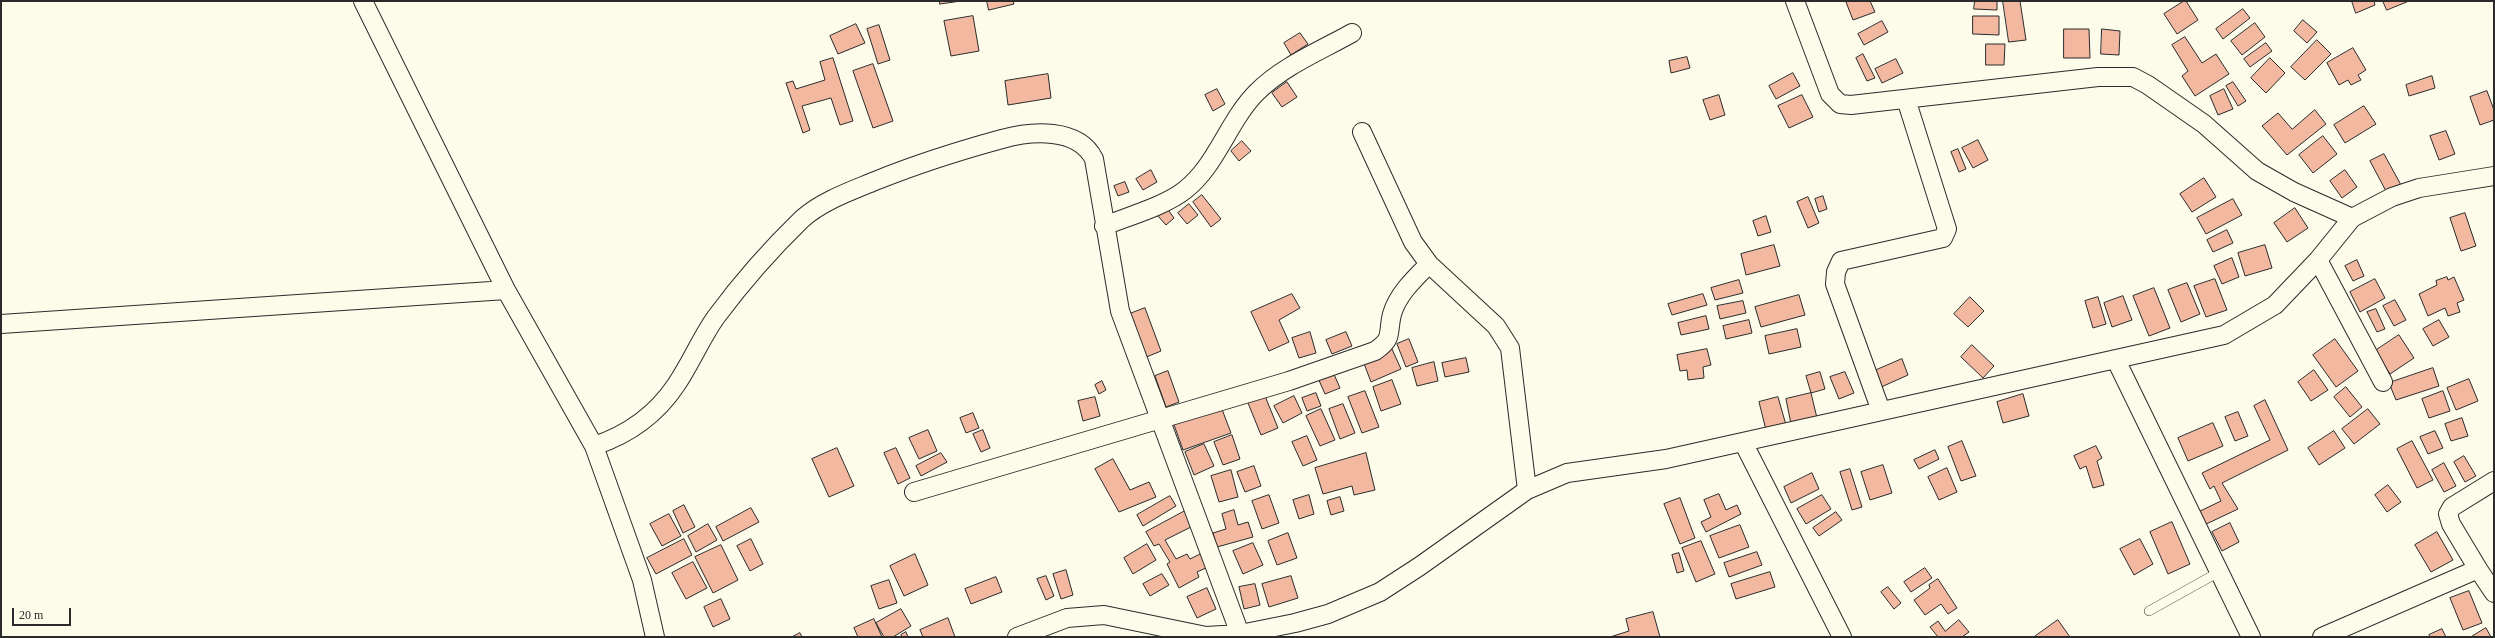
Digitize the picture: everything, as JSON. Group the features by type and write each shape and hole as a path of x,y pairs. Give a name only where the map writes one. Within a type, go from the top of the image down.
{"street":[{"path":"364,1 506,290 594,446 642,580 655,637"},
{"path":"1796,1 1830,94 1840,104 1851,105 2098,77 2132,77 2148,85 2204,124 2257,171 2294,192 2352,218"},
{"path":"1104,226 1172,198 1185,190 1204,169 1242,110 1256,93 1271,79 1352,33"},
{"path":"1881,412 1835,284 1836,272 1841,261 1943,238 1947,229 1906,99"},
{"path":"1362,132 1412,242 1429,264 1496,326 1510,348 1527,490"},
{"path":"594,446 619,437 651,415 676,386 715,318 747,276 804,218 844,193 939,156 1012,136 1058,135 1076,140 1090,151 1094,159 1104,226 1120,311 1240,634"},
{"path":"1017,637 1067,618 1104,615 1206,636 1240,634 1294,623 1328,614 1380,592 1420,566 1527,490 1567,473 1666,459 2224,335 2275,304 2318,260 2352,218 2392,197 2419,188 2494,176"},
{"path":"2318,260 2383,382"},
{"path":"914,492 1289,381 1375,351 1386,344 1391,335 1392,314 1407,285 1429,264"},
{"path":"1,324 506,290"},
{"path":"2116,360 2251,637"},
{"path":"1743,442 1842,637"},
{"path":"2494,481 2452,507 2448,514 2451,524 2494,593"},
{"path":"2322,637 2478,569"}],"lane":[{"path":"2149,610 2219,572"}],"building":[{"path":"940,1 961,1 940,4"},
{"path":"987,1 1013,1 1014,4 989,10"},
{"path":"1870,1 1875,12 1853,20 1846,2"},
{"path":"1975,1 1997,1 1997,10 1974,9"},
{"path":"2003,1 2020,1 2026,40 2009,42"},
{"path":"2186,1 2198,20 2177,34 2164,14"},
{"path":"2352,1 2374,1 2375,5 2356,13"},
{"path":"2383,1 2409,1 2387,10"},
{"path":"2243,9 2250,18 2223,39 2216,29"},
{"path":"973,16 979,51 951,56 944,21"},
{"path":"1973,16 1999,16 1999,35 1973,34"},
{"path":"2303,20 2317,32 2307,43 2294,31"},
{"path":"1882,21 1888,32 1864,45 1858,34"},
{"path":"2255,23 2265,37 2242,55 2231,41"},
{"path":"856,24 865,43 838,54 830,36"},
{"path":"879,25 890,60 878,64 867,29"},
{"path":"2064,29 2089,29 2090,58 2064,58"},
{"path":"2102,29 2120,31 2119,55 2101,54"},
{"path":"1300,33 1308,44 1291,55 1284,43"},
{"path":"2185,37 2202,63 2216,54 2229,74 2195,96 2182,76 2188,71 2172,45"},
{"path":"2317,40 2331,54 2305,80 2291,67"},
{"path":"2266,43 2272,51 2250,67 2244,59"},
{"path":"1986,44 2005,44 2004,65 1986,65"},
{"path":"2353,48 2366,70 2358,75 2361,80 2351,85 2348,80 2339,85 2327,63"},
{"path":"1863,54 1875,78 1867,81 1856,58"},
{"path":"1687,57 1690,68 1671,73 1669,61"},
{"path":"833,58 853,121 840,125 831,98 802,106 810,130 803,133 786,83 793,81 796,89 825,80 820,62"},
{"path":"2270,58 2285,73 2266,93 2251,78"},
{"path":"1896,59 1903,73 1882,83 1875,69"},
{"path":"873,64 893,121 873,128 853,71"},
{"path":"1793,73 1800,86 1776,99 1769,86"},
{"path":"1048,74 1051,98 1008,105 1005,81"},
{"path":"2432,76 2435,88 2409,96 2406,85"},
{"path":"1287,82 1297,97 1282,107 1272,93"},
{"path":"2233,82 2246,101 2238,106 2226,86"},
{"path":"1217,89 1225,104 1213,111 1205,95"},
{"path":"2224,89 2233,109 2218,115 2210,96"},
{"path":"2487,91 2494,110 2494,120 2480,125 2470,97"},
{"path":"1719,95 1725,115 1710,120 1703,100"},
{"path":"1802,95 1813,117 1789,128 1778,106"},
{"path":"2364,106 2376,124 2345,143 2334,125"},
{"path":"2315,110 2326,124 2287,155 2262,126 2278,113 2292,129"},
{"path":"2446,131 2455,154 2439,160 2430,136"},
{"path":"2323,136 2337,154 2313,173 2299,155"},
{"path":"1978,140 1988,160 1973,168 1962,148"},
{"path":"1242,141 1251,151 1239,161 1231,151"},
{"path":"1958,149 1966,169 1959,172 1951,152"},
{"path":"2384,154 2401,185 2387,193 2370,161"},
{"path":"1151,170 1157,182 1143,190 1136,179"},
{"path":"2345,170 2357,187 2342,198 2330,181"},
{"path":"2204,178 2216,197 2192,212 2180,194"},
{"path":"1125,182 1129,192 1118,196 1114,186"},
{"path":"1202,195 1221,219 1211,227 1193,202"},
{"path":"1823,196 1827,209 1819,212 1815,199"},
{"path":"1808,197 1819,223 1808,228 1797,202"},
{"path":"2233,199 2242,215 2206,234 2197,218"},
{"path":"1189,204 1198,215 1187,224 1178,213"},
{"path":"1166,207 1174,218 1166,225 1157,215"},
{"path":"2295,208 2308,228 2287,242 2274,223"},
{"path":"2465,213 2476,246 2461,251 2450,218"},
{"path":"1766,216 1771,232 1758,236 1753,221"},
{"path":"2227,230 2233,243 2213,252 2207,240"},
{"path":"1774,245 1780,266 1746,275 1741,254"},
{"path":"2265,245 2272,268 2245,276 2238,253"},
{"path":"2232,258 2239,277 2222,284 2214,266"},
{"path":"2357,260 2364,276 2353,281 2345,266"},
{"path":"2447,277 2448,280 2454,277 2464,300 2457,303 2460,312 2448,316 2445,308 2428,316 2419,294 2437,285 2436,281"},
{"path":"2215,279 2227,310 2206,317 2194,286"},
{"path":"2375,279 2385,298 2360,312 2350,292"},
{"path":"1739,280 1743,293 1715,300 1711,288"},
{"path":"2187,283 2200,314 2181,322 2168,290"},
{"path":"2154,288 2170,328 2149,336 2133,296"},
{"path":"1292,294 1300,308 1279,320 1289,342 1269,351 1251,312"},
{"path":"1703,294 1707,305 1672,315 1668,304"},
{"path":"1799,295 1805,315 1761,327 1755,307"},
{"path":"2123,296 2132,320 2112,327 2104,303"},
{"path":"1970,297 1984,311 1968,327 1954,314"},
{"path":"2098,297 2106,324 2093,328 2085,301"},
{"path":"2395,300 2406,320 2394,326 2383,306"},
{"path":"1743,301 1746,313 1720,319 1717,306"},
{"path":"1145,308 1161,351 1144,358 1127,315"},
{"path":"2376,309 2385,329 2377,332 2367,312"},
{"path":"1706,316 1709,329 1681,335 1678,323"},
{"path":"1749,320 1752,333 1726,339 1723,326"},
{"path":"2439,320 2449,337 2433,346 2423,329"},
{"path":"1797,329 1801,347 1769,354 1765,336"},
{"path":"1310,332 1316,353 1299,358 1292,338"},
{"path":"1346,332 1352,346 1332,354 1326,340"},
{"path":"2399,335 2414,358 2390,374 2375,351"},
{"path":"1409,339 1418,362 1406,367 1397,344"},
{"path":"2335,339 2358,371 2336,387 2313,355"},
{"path":"1972,345 1994,366 1983,378 1961,357"},
{"path":"1392,349 1401,369 1371,382 1363,361"},
{"path":"1707,349 1711,365 1703,367 1704,378 1688,380 1687,370 1680,371 1677,355"},
{"path":"1466,358 1469,372 1445,377 1442,363"},
{"path":"1902,359 1908,375 1879,388 1872,372"},
{"path":"1434,362 1438,381 1417,386 1412,368"},
{"path":"2433,368 2439,386 2396,400 2389,383"},
{"path":"2314,370 2328,390 2311,401 2298,382"},
{"path":"1168,371 1179,402 1166,407 1155,376"},
{"path":"1333,372 1340,388 1325,394 1318,378"},
{"path":"1820,372 1825,389 1811,393 1806,376"},
{"path":"1845,372 1854,393 1839,399 1830,377"},
{"path":"2469,379 2478,401 2456,410 2447,388"},
{"path":"1392,380 1401,404 1381,411 1373,387"},
{"path":"1102,381 1106,390 1099,394 1095,385"},
{"path":"2346,387 2362,407 2350,417 2334,397"},
{"path":"1263,391 1278,428 1261,435 1246,398"},
{"path":"1365,391 1379,427 1362,433 1348,397"},
{"path":"2443,391 2450,411 2429,418 2422,399"},
{"path":"1316,393 1321,406 1307,411 1302,398"},
{"path":"1811,393 1817,418 1791,424 1786,399"},
{"path":"2023,394 2029,416 2003,423 1997,402"},
{"path":"1294,396 1302,413 1283,423 1274,406"},
{"path":"1095,397 1100,416 1083,421 1078,401"},
{"path":"1778,397 1786,425 1766,430 1759,402"},
{"path":"2265,400 2288,450 2222,483 2238,509 2202,526 2196,513 2221,501 2214,486 2210,489 2202,473 2270,440 2254,406"},
{"path":"1220,404 1231,433 1183,450 1173,422"},
{"path":"1343,404 1355,433 1340,439 1329,409"},
{"path":"1321,409 1335,440 1320,446 1306,416"},
{"path":"2368,409 2380,424 2354,444 2342,429"},
{"path":"2238,412 2248,436 2235,441 2225,417"},
{"path":"973,413 979,428 966,433 960,418"},
{"path":"2462,418 2468,436 2451,441 2445,424"},
{"path":"2213,423 2223,446 2188,461 2178,438"},
{"path":"928,430 937,451 919,459 909,438"},
{"path":"983,430 990,448 981,452 973,434"},
{"path":"2334,431 2345,448 2319,465 2308,448"},
{"path":"2435,431 2443,448 2428,454 2420,437"},
{"path":"1232,435 1240,459 1223,465 1214,442"},
{"path":"1307,436 1317,460 1303,466 1292,442"},
{"path":"1962,441 1976,476 1961,481 1948,447"},
{"path":"2412,441 2433,480 2417,488 2397,449"},
{"path":"1204,444 1214,466 1194,475 1185,452"},
{"path":"2096,446 2102,458 2097,461 2104,485 2093,488 2086,466 2080,469 2074,456"},
{"path":"837,448 854,486 829,497 812,459"},
{"path":"896,448 910,478 898,484 884,453"},
{"path":"1935,450 1939,459 1919,469 1914,460"},
{"path":"941,453 947,462 921,476 916,466"},
{"path":"1366,453 1375,490 1354,495 1352,486 1323,494 1315,468"},
{"path":"2464,456 2476,476 2465,482 2454,462"},
{"path":"1113,459 1130,490 1149,482 1156,497 1119,512 1095,469"},
{"path":"2444,463 2456,486 2444,492 2432,470"},
{"path":"1883,465 1892,493 1870,500 1861,472"},
{"path":"1254,466 1261,486 1245,492 1237,472"},
{"path":"1947,468 1957,492 1939,500 1928,477"},
{"path":"1850,469 1862,507 1852,510 1840,472"},
{"path":"1231,470 1238,497 1219,502 1211,476"},
{"path":"1812,473 1819,489 1791,503 1784,487"},
{"path":"2388,485 2401,502 2387,512 2375,495"},
{"path":"1719,494 1726,510 1737,505 1741,514 1706,532 1701,522 1711,517 1704,500"},
{"path":"1269,495 1279,523 1262,529 1252,501"},
{"path":"1309,495 1314,514 1299,519 1293,500"},
{"path":"1822,495 1831,509 1806,524 1797,509"},
{"path":"1170,496 1176,506 1143,526 1137,515"},
{"path":"1340,497 1344,511 1331,515 1327,501"},
{"path":"1680,498 1695,538 1680,544 1664,504"},
{"path":"684,505 695,527 683,533 673,511"},
{"path":"751,508 759,522 723,541 716,527"},
{"path":"1234,510 1238,525 1248,522 1253,537 1217,547 1213,533 1226,529 1222,514"},
{"path":"1185,511 1193,526 1165,540 1176,559 1187,554 1190,559 1202,553 1208,567 1197,572 1199,577 1179,588 1167,564 1170,562 1159,544 1154,546 1146,532"},
{"path":"1836,512 1842,520 1819,536 1813,528"},
{"path":"669,514 681,536 662,546 650,524"},
{"path":"2172,522 2190,564 2168,574 2150,532"},
{"path":"2230,523 2239,542 2222,551 2212,532"},
{"path":"708,524 717,540 696,552 688,536"},
{"path":"1740,525 1749,547 1719,558 1710,536"},
{"path":"2437,532 2453,560 2431,572 2415,545"},
{"path":"1288,533 1297,558 1277,565 1268,541"},
{"path":"684,539 692,555 656,574 647,558"},
{"path":"751,539 763,564 750,571 737,546"},
{"path":"2140,539 2153,564 2134,575 2120,549"},
{"path":"1701,541 1715,574 1696,582 1682,548"},
{"path":"1253,543 1263,565 1243,574 1233,551"},
{"path":"1147,544 1156,560 1133,574 1124,558"},
{"path":"721,545 738,580 713,593 695,557"},
{"path":"1757,552 1762,565 1729,577 1724,563"},
{"path":"1679,553 1684,571 1677,573 1672,555"},
{"path":"915,554 928,585 904,596 890,566"},
{"path":"693,562 707,588 686,599 672,573"},
{"path":"1925,568 1932,578 1911,592 1904,582"},
{"path":"1066,570 1073,595 1061,599 1053,574"},
{"path":"1770,572 1775,587 1736,599 1731,584"},
{"path":"1162,574 1169,585 1150,596 1143,584"},
{"path":"1046,576 1054,596 1046,600 1037,579"},
{"path":"1291,576 1298,598 1269,607 1262,584"},
{"path":"996,577 1002,592 971,604 965,589"},
{"path":"1938,579 1957,608 1948,614 1941,604 1925,615 1914,600 1930,588 1929,585"},
{"path":"889,580 897,603 879,609 871,586"},
{"path":"1255,584 1260,605 1244,609 1239,587"},
{"path":"1888,587 1901,603 1894,609 1881,592"},
{"path":"1207,588 1216,609 1197,618 1187,597"},
{"path":"2469,591 2482,623 2463,630 2450,598"},
{"path":"721,599 730,619 713,627 704,607"},
{"path":"901,609 911,626 893,637 884,637 876,623"},
{"path":"1653,612 1660,637 1610,637 1629,631 1626,619"},
{"path":"948,618 955,637 923,637 920,630"},
{"path":"874,619 882,637 858,637 854,628"},
{"path":"1959,620 1969,632 1962,637 1938,637 1930,627 1938,621 1945,631"},
{"path":"2058,620 2070,637 2034,637"},
{"path":"2486,628 2491,637 2471,637"},
{"path":"2442,629 2446,637 2430,637 2429,635"},
{"path":"906,632 908,637 902,637 901,635"},
{"path":"800,633 802,637 792,637"}]}
